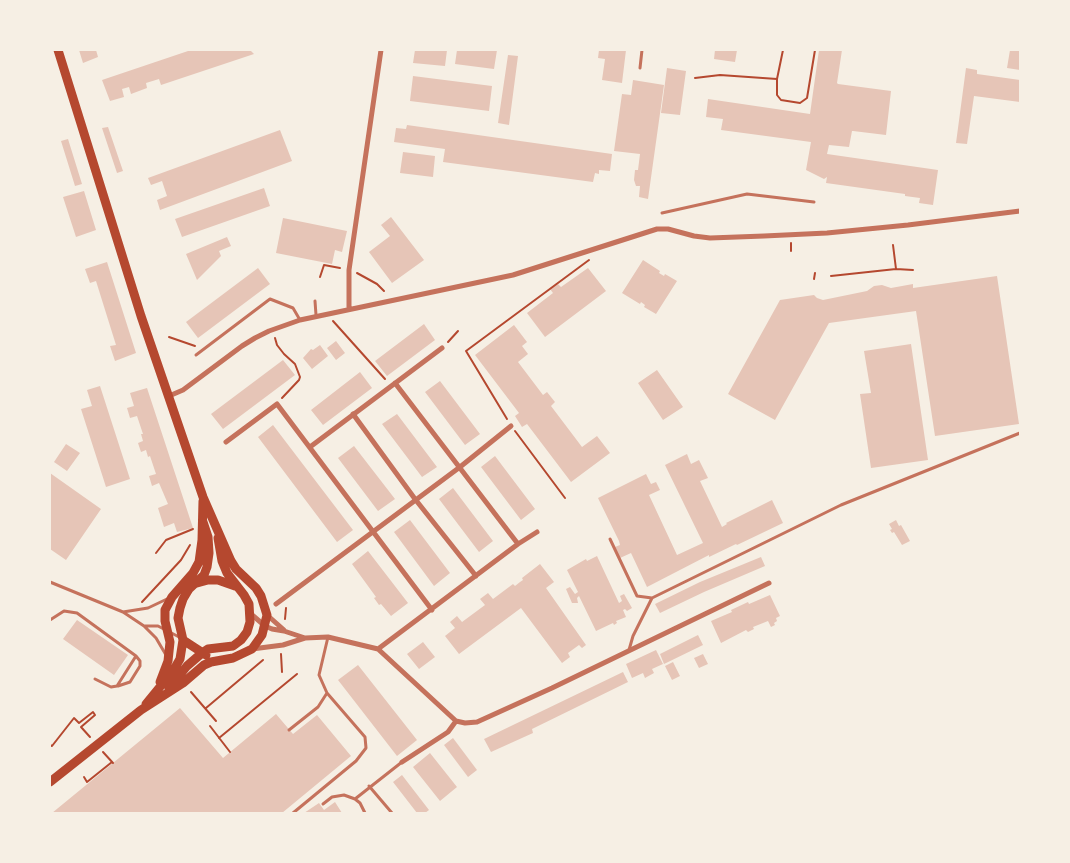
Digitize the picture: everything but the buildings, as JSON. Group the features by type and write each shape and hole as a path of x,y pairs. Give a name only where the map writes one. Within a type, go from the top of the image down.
{"main road":[{"path":"58,50 141,316 203,497 231,561 236,569 256,588 267,614 262,635 252,649 243,654 204,665 183,683 161,692"},
{"path":"161,692 170,642 165,621 165,610 172,597 194,573 198,562 203,497"},
{"path":"161,692 180,659 183,640 178,618 183,598 189,589 204,575 209,553 208,537 202,522"},
{"path":"50,782 142,710 202,653 208,649 233,646 242,640 247,632 251,614 249,604 227,573 222,561 216,525"},
{"path":"172,597 196,584 208,580 218,580 237,587"},
{"path":"183,640 202,653 223,659"}],"street":[{"path":"349,308 349,270 381,50"},
{"path":"169,396 183,390 242,346 269,331 300,320 349,308 513,275 543,267 657,229 668,228 694,236 710,238 817,234 1020,211"},
{"path":"310,447 442,348"},
{"path":"393,384 460,467 518,544"},
{"path":"226,442 278,404 432,610"},
{"path":"353,414 415,499 476,576"},
{"path":"276,604 460,467 511,426"},
{"path":"378,649 518,544 538,532"},
{"path":"252,649 283,645 305,638 328,637 378,649 456,721 465,723 477,722 769,583"},
{"path":"251,614 265,626 305,638"},
{"path":"267,614 284,631"},
{"path":"402,762 448,732 456,721"}],"lane":[{"path":"640,68 642,50"},
{"path":"662,213 747,194 814,202"},
{"path":"196,355 270,300 293,308 300,320"},
{"path":"314,301 316,315"},
{"path":"610,539 637,596 652,598 841,505 1020,433"},
{"path":"50,583 123,612 144,626 162,646 168,661"},
{"path":"123,612 148,608 172,597"},
{"path":"629,650 633,636 652,598"},
{"path":"50,620 64,612 77,613 136,656 140,661 140,666 130,682 110,687 94,679"},
{"path":"144,626 158,626 183,640"},
{"path":"293,813 356,761 366,748 365,737 327,693 319,675 328,637"},
{"path":"117,686 136,656"},
{"path":"290,730 318,707 327,693"},
{"path":"355,799 402,762"},
{"path":"370,786 392,813"},
{"path":"323,804 332,797 344,795 360,803 364,813"}],"path":[{"path":"783,50 777,95 781,100 800,103 807,98 815,50"},
{"path":"695,78 720,75 778,79"},
{"path":"893,245 896,269"},
{"path":"565,498 511,426 466,351 591,259"},
{"path":"320,277 324,265 342,269"},
{"path":"831,276 896,269 913,270"},
{"path":"356,272 377,284 384,291"},
{"path":"814,279 815,273"},
{"path":"332,320 393,384"},
{"path":"442,348 458,332"},
{"path":"274,335 277,345 294,364 300,377 278,404"},
{"path":"169,337 198,347"},
{"path":"156,553 166,540 195,528 193,536"},
{"path":"142,600 181,560 191,543"},
{"path":"282,655 282,672"},
{"path":"206,708 263,660"},
{"path":"219,738 297,674"},
{"path":"191,692 216,721"},
{"path":"50,745 52,746 74,718 79,723 93,712 95,715 81,727"},
{"path":"210,726 230,752"},
{"path":"84,777 87,782 112,762"}]}
